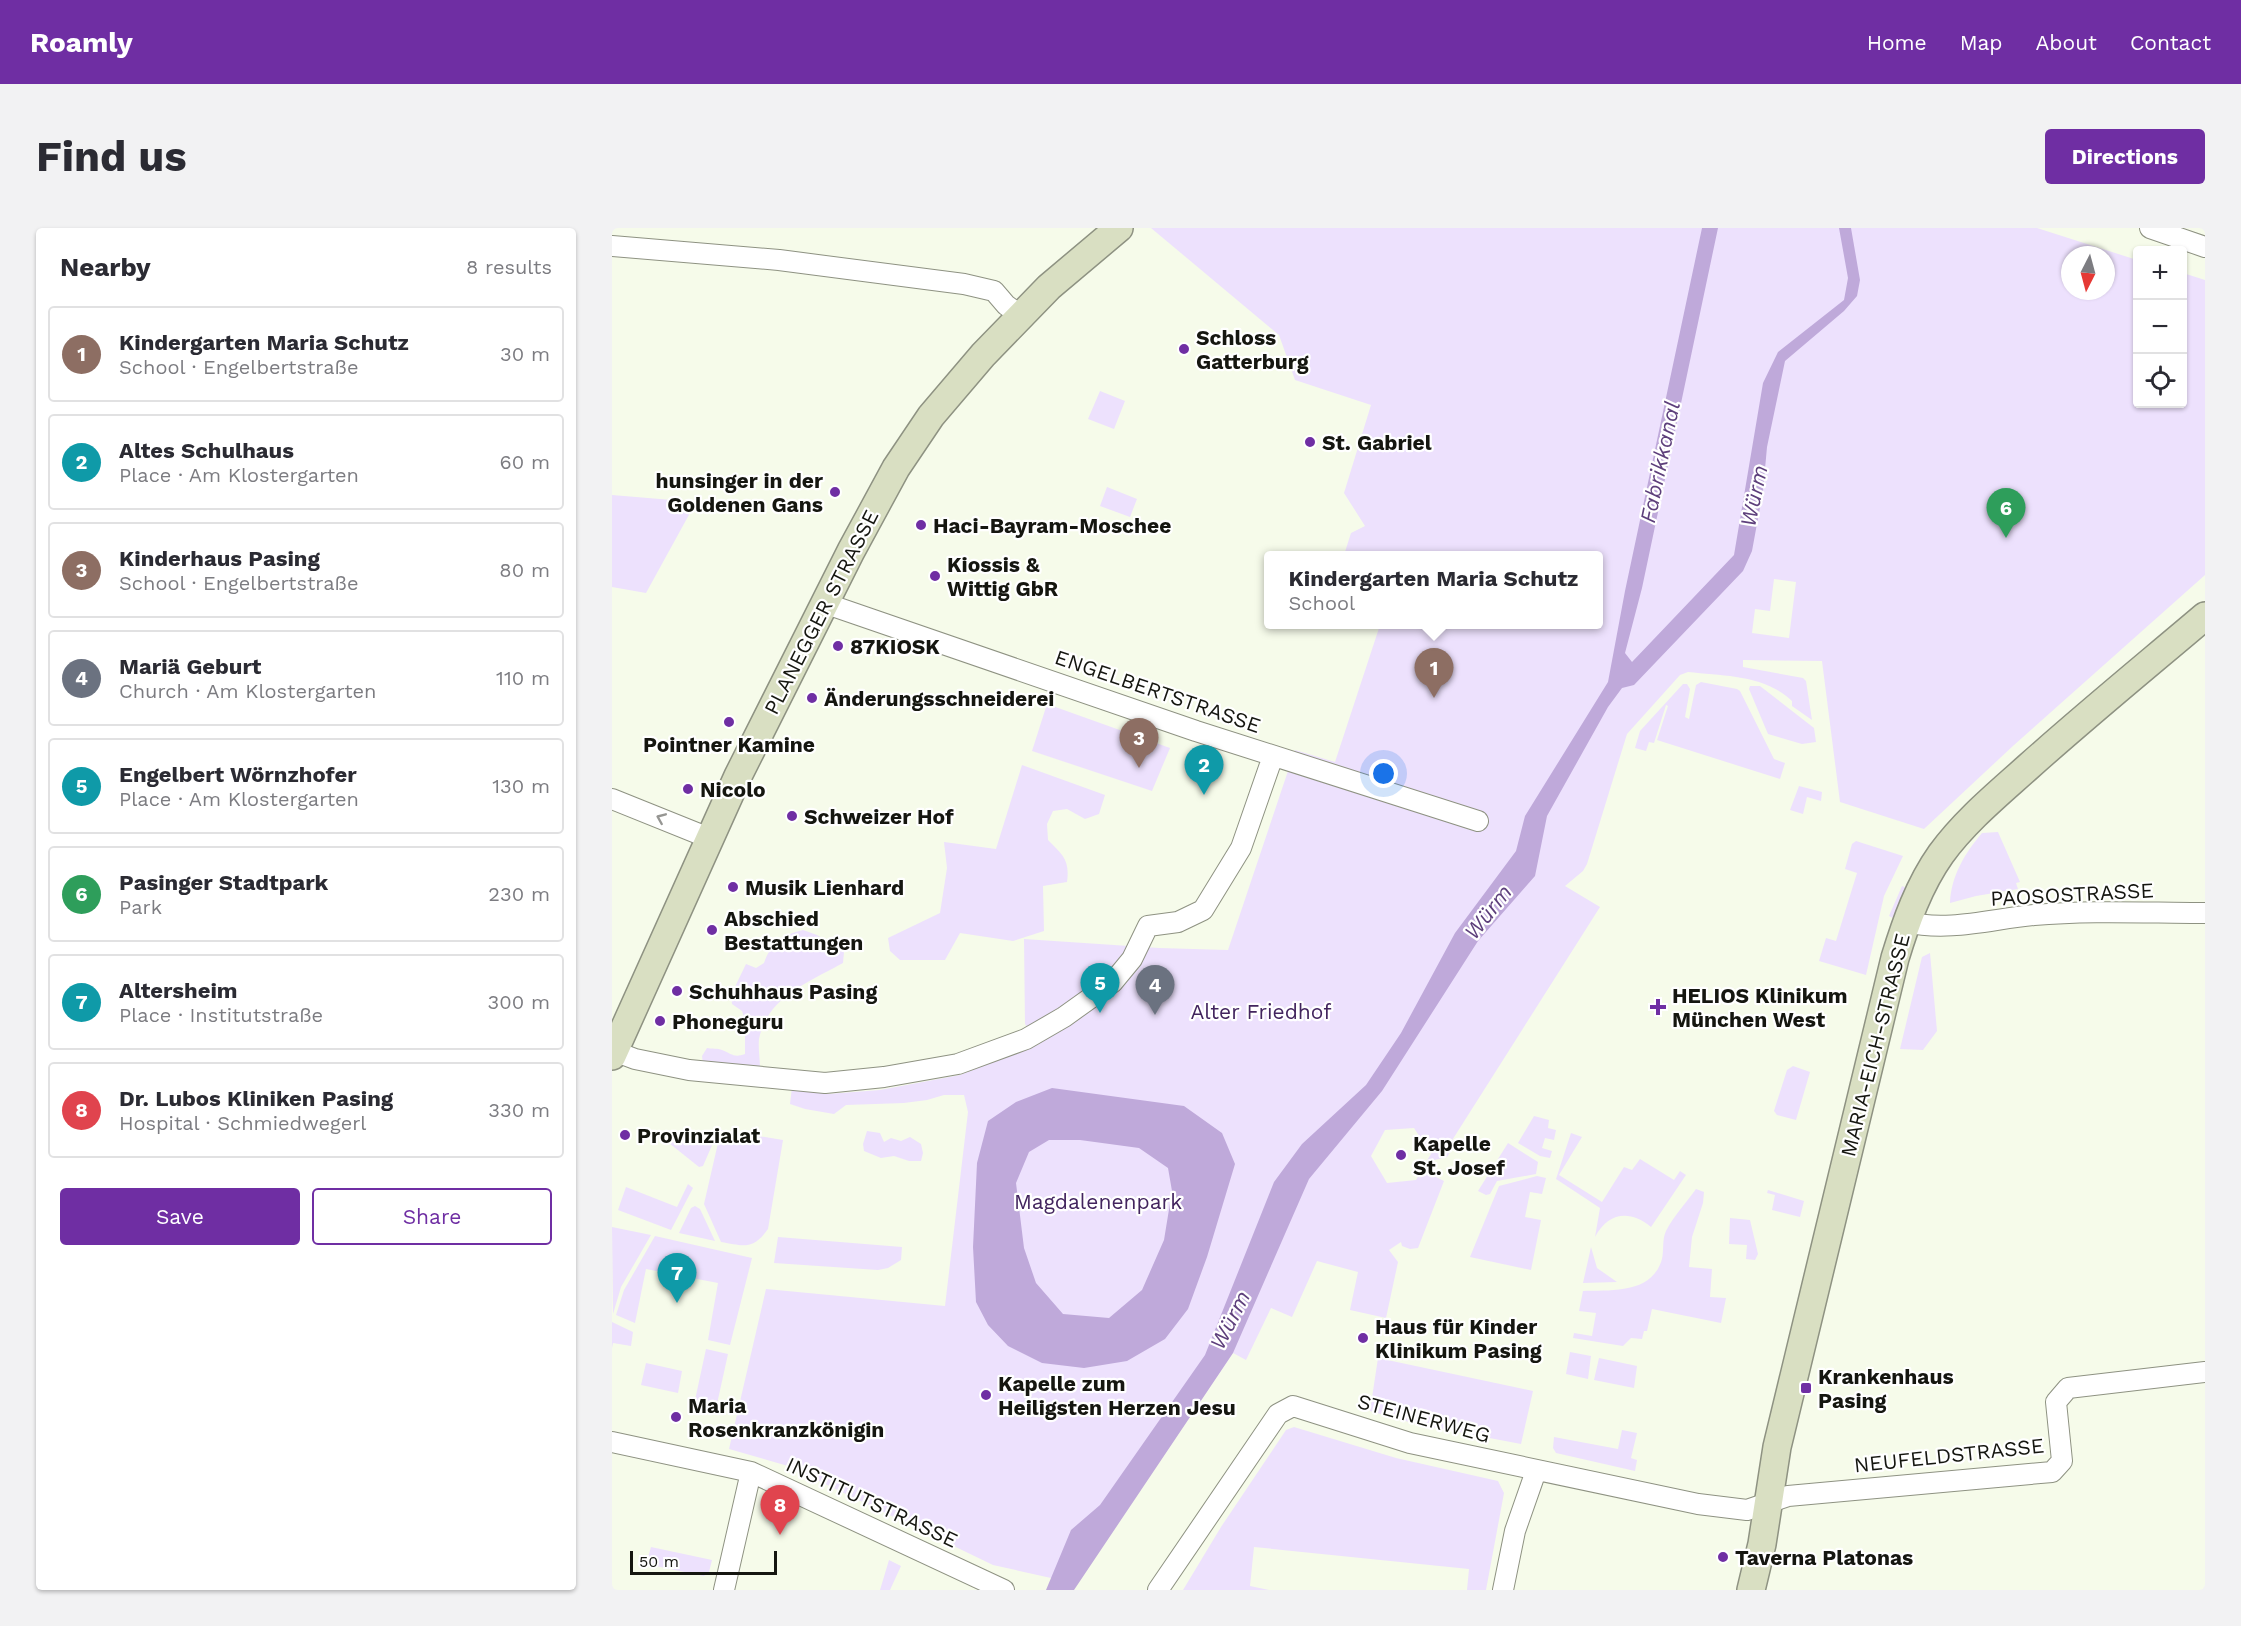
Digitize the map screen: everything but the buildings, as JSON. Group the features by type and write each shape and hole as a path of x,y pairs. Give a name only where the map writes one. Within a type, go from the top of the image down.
{"street":[{"name":"PLANEGGER STRASSE","path":"613,1054 709,838 824,603 856,540 911,446 931,416 1020,315 1049,287 1119,228"},
{"path":"2150,228 2205,247"},
{"path":"612,246 789,261 964,284 994,291 1006,305 1020,315"},
{"name":"ENGELBERTSTRASSE","path":"824,603 1273,756 1478,821"},
{"name":"MARIA-EICH-STRASSE","path":"1751,1590 1762,1544 1777,1448 1889,981 1906,922 1931,870 1955,837 1973,818 2042,755 2205,616"},
{"path":"613,1054 689,1070 825,1083 884,1077 958,1064 1026,1039 1064,1017 1113,982 1132,959 1148,926 1178,922 1203,910 1241,848 1273,756"},
{"path":"612,799 709,838"},
{"name":"PAOSOSTRASSE","path":"1906,922 1927,927 1946,927 2034,915 2205,913"},
{"name":"NEUFELDSTRASSE","path":"1768,1502 1788,1496 2052,1472 2062,1461 2056,1402 2068,1388 2205,1372"},
{"name":"STEINERWEG","path":"1158,1590 1278,1414 1293,1406 1410,1443 1698,1504 1747,1510 1768,1502"},
{"name":"INSTITUTSTRASSE","path":"612,1442 751,1472 1004,1590"},
{"path":"1503,1590 1515,1531 1536,1471"},
{"path":"724,1590 751,1472"}],"green space":[{"path":"1151,228 2037,228 2093,246 2061,246 2061,300 2115,300 2115,253 2133,259 2133,408 2187,408 2187,274 2205,280 2205,575 2014,745 1924,829 1840,802 1822,661 1743,660 1743,667 1803,678 1806,681 1812,720 1792,706 1792,701 1781,692 1757,681 1688,672 1680,675 1627,734 1587,864 1583,871 1565,886 1600,907 1451,1142 1455,1145 1447,1157 1426,1162 1431,1154 1414,1128 1385,1130 1371,1156 1387,1183 1416,1180 1422,1170 1444,1181 1418,1248 1410,1249 1402,1246 1401,1242 1389,1250 1398,1262 1386,1318 1350,1310 1358,1272 1317,1261 1292,1317 1271,1308 1246,1360 1233,1353 1078,1582 993,1565 788,1466 729,1449 766,1289 945,1306 968,1112 964,1095 944,1095 904,1103 846,1105 834,1114 790,1104 792,1087 828,1094 880,1090 960,1075 1039,1044 1025,1024 1024,939 1228,950 1295,750 1335,762 1379,629 1603,629 1603,551 1345,551 1351,533 1365,526 1344,493 1371,405 1295,380 1279,335","holes":["1774,579 1796,582 1789,638 1752,633 1755,609 1770,611"]},
{"path":"1100,391 1125,401 1114,429 1088,419"},
{"path":"1107,487 1137,499 1130,517 1100,506"},
{"path":"612,495 696,502 646,593 612,587"},
{"path":"1701,682 1740,691 1774,759 1785,763 1780,779 1657,740 1668,706 1666,705 1654,743 1649,742 1646,751 1635,748 1640,731 1683,684 1687,684 1690,689 1685,717 1689,719 1696,685"},
{"path":"1750,686 1760,686 1814,728 1816,742 1802,744 1768,734 1749,689"},
{"path":"1047,704 1170,748 1152,791 1032,751"},
{"path":"1022,765 1105,795 1099,814 1085,819 1067,809 1053,811 1047,824 1048,840 1064,858 1068,874 1067,882 1043,886 1044,931 1013,941 960,933 945,960 900,960 890,951 888,938 940,913 947,868 944,842 996,849"},
{"path":"1799,786 1822,792 1821,801 1807,797 1803,814 1790,810"},
{"path":"1998,832 2020,882 2016,883 2018,889 1950,903 1956,874 1970,849 1982,833"},
{"path":"1856,841 1903,856 1884,896 1866,975 1819,961 1826,938 1836,941 1857,873 1845,869 1852,844"},
{"path":"1902,886 1909,889 1895,919 1889,916"},
{"path":"803,930 817,935 844,952 843,963 791,992 771,1012 759,1039 760,1068 703,1064 702,1056 707,1048 720,1049 736,1056 745,1054 745,1020 742,1011 732,1004 731,995 746,964 756,968 764,963 770,950 778,941 789,934"},
{"path":"1930,953 1937,1031 1923,1050 1900,1049 1922,957"},
{"path":"1793,1066 1810,1072 1796,1120 1777,1115 1774,1111 1787,1070"},
{"path":"1534,1116 1549,1120 1548,1128 1556,1130 1554,1140 1545,1138 1542,1148 1552,1151 1550,1158 1540,1156 1518,1143"},
{"path":"668,1130 713,1143 703,1166 699,1167 669,1143"},
{"path":"721,1130 783,1140 768,1229 758,1240 748,1245 721,1242 704,1204"},
{"path":"867,1131 880,1133 884,1142 891,1138 901,1141 910,1137 921,1144 923,1153 921,1161 909,1161 894,1156 881,1158 864,1151 863,1144"},
{"path":"1571,1133 1582,1137 1559,1175 1602,1202 1624,1167 1632,1170 1640,1159 1674,1180 1680,1171 1686,1175 1651,1227 1635,1218 1620,1216 1606,1223 1595,1237 1600,1208 1556,1179"},
{"path":"1508,1143 1538,1162 1536,1174 1497,1181 1490,1194 1486,1195 1478,1191"},
{"path":"1537,1176 1546,1178 1542,1194 1530,1192 1525,1217 1541,1220 1531,1270 1470,1257 1499,1186"},
{"path":"688,1184 693,1188 671,1230 618,1210 626,1187 677,1207"},
{"path":"1696,1189 1704,1192 1703,1203 1692,1237 1689,1267 1712,1269 1710,1297 1726,1298 1721,1323 1652,1309 1647,1331 1644,1331 1642,1339 1631,1338 1623,1346 1573,1338 1574,1333 1592,1336 1596,1313 1579,1311 1583,1291 1630,1288 1650,1279 1662,1259 1666,1231"},
{"path":"1768,1190 1804,1201 1800,1217 1772,1210 1775,1195 1767,1193"},
{"path":"695,1206 700,1209 715,1241 679,1233 691,1208"},
{"path":"1730,1218 1750,1220 1758,1254 1755,1260 1746,1259 1747,1245 1729,1244"},
{"path":"612,1227 651,1235 621,1287 613,1314"},
{"path":"655,1236 752,1258 730,1345 708,1340 718,1283 646,1269 635,1323 616,1315 624,1290"},
{"path":"778,1237 902,1247 901,1260 888,1268 878,1270 774,1263"},
{"path":"1591,1247 1597,1268 1617,1282 1583,1283"},
{"path":"612,1322 633,1332 631,1346 613,1343 612,1348"},
{"path":"706,1349 728,1354 717,1404 695,1400"},
{"path":"1570,1352 1591,1356 1588,1379 1566,1374"},
{"path":"1378,1358 1533,1391 1521,1444 1416,1424 1370,1411"},
{"path":"1599,1358 1637,1366 1634,1388 1594,1380"},
{"path":"646,1363 682,1371 678,1393 641,1385"},
{"path":"1294,1427 1396,1458 1498,1481 1504,1493 1486,1590 1467,1590 1469,1569 1254,1547 1250,1586 1269,1590 1183,1590 1221,1527 1286,1430"},
{"path":"1622,1430 1637,1433 1631,1458 1637,1460 1635,1471 1556,1453 1553,1448 1554,1437 1618,1449"},
{"path":"651,1547 712,1560 709,1572 704,1576 646,1564"},
{"path":"889,1560 901,1566 890,1590 880,1590"}],"water":[{"path":"1702,228 1718,228 1642,588 1625,653 1632,662 1734,555 1763,383 1778,352 1844,300 1848,278 1839,228 1851,228 1860,280 1857,296 1844,311 1785,361 1767,447 1763,491 1752,551 1743,571 1634,685 1622,688 1608,707 1547,816 1535,876 1478,941 1382,1091 1309,1179 1233,1353 1074,1590 1046,1590 1071,1530 1100,1505 1205,1355 1274,1182 1302,1144 1366,1085 1401,1033 1455,933 1516,851 1525,816 1608,682 1625,591"},
{"path":"1052,1088 1184,1106 1222,1133 1235,1164 1207,1257 1188,1309 1165,1339 1127,1361 1084,1368 1042,1363 1008,1346 988,1325 976,1302 973,1247 977,1163 988,1121 1016,1102","holes":["1049,1140 1080,1140 1139,1148 1168,1168 1172,1191 1164,1240 1142,1290 1109,1318 1063,1314 1036,1283 1024,1248 1016,1183 1029,1152"]}],"place":[{"name":"Schloss Gatterburg","path":"1184,349"},
{"name":"St. Gabriel","path":"1310,442"},
{"name":"hunsinger in der Goldenen Gans","path":"835,492"},
{"name":"Haci-Bayram-Moschee","path":"921,525"},
{"name":"Pasinger Stadtpark","path":"2006,538"},
{"name":"Kiossis & Wittig GbR","path":"935,576"},
{"name":"87KIOSK","path":"838,646"},
{"name":"Änderungsschneiderei","path":"812,698"},
{"name":"Kindergarten Maria Schutz","path":"1434,698"},
{"name":"Pointner Kamine","path":"729,722"},
{"name":"Kinderhaus Pasing","path":"1139,768"},
{"name":"Nicolo","path":"688,789"},
{"name":"Altes Schulhaus","path":"1204,795"},
{"name":"Schweizer Hof","path":"792,816"},
{"name":"Musik Lienhard","path":"733,887"},
{"name":"Abschied Bestattungen","path":"712,930"},
{"name":"Schuhhaus Pasing","path":"677,991"},
{"name":"HELIOS Klinikum München West","path":"1658,1007"},
{"name":"Engelbert Wörnzhofer","path":"1100,1013"},
{"name":"Mariä Geburt","path":"1155,1015"},
{"name":"Phoneguru","path":"660,1021"},
{"name":"Provinzialat","path":"625,1135"},
{"name":"Kapelle St. Josef","path":"1401,1155"},
{"name":"Altersheim","path":"677,1303"},
{"name":"Haus für Kinder Klinikum Pasing","path":"1363,1338"},
{"name":"Krankenhaus Pasing","path":"1806,1388"},
{"name":"Kapelle zum Heiligsten Herzen Jesu","path":"986,1395"},
{"name":"Maria Rosenkranzkönigin","path":"676,1417"},
{"name":"Dr. Lubos Kliniken Pasing","path":"780,1535"},
{"name":"Taverna Platonas","path":"1723,1557"}],"water label":[{"name":"Fabrikkanal","path":"1660,462"},
{"name":"Würm","path":"1754,496"},
{"name":"Würm","path":"1488,912"},
{"name":"Würm","path":"1230,1320"}],"park label":[{"name":"Alter Friedhof","path":"1261,1011"},
{"name":"Magdalenenpark","path":"1098,1201"}]}
